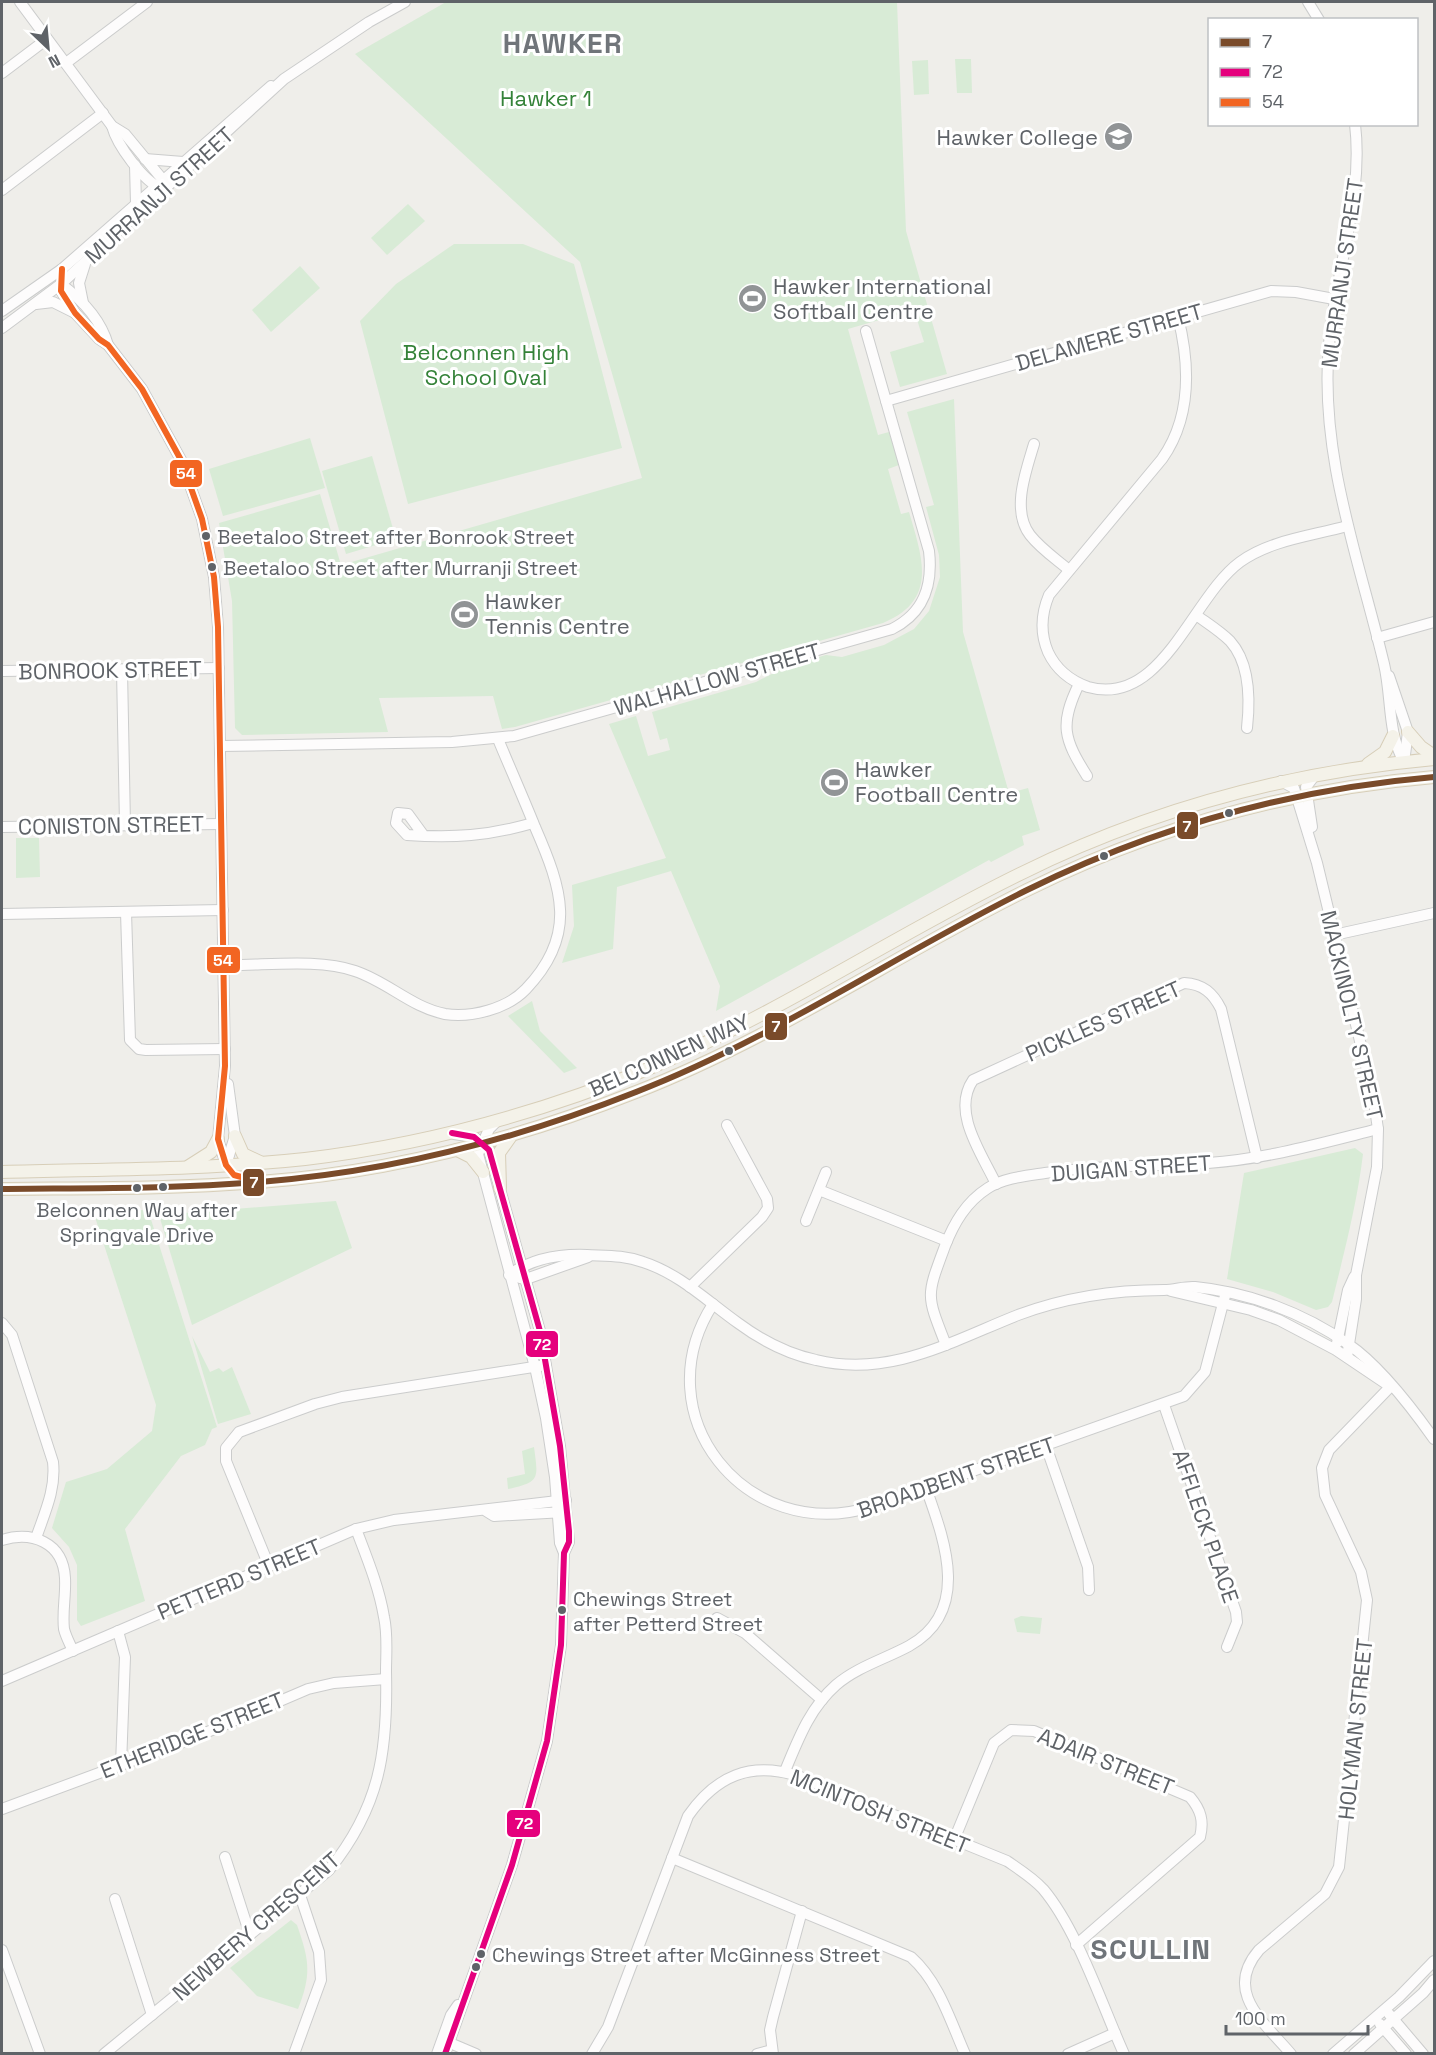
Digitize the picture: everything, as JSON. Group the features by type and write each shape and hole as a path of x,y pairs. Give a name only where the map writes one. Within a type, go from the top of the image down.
{"main road":[{"path":"1408,732 1421,747 1434,757"},
{"path":"1364,766 1385,752 1394,736"},
{"name":"BELCONNEN WAY","path":"2,1172 186,1168 263,1163 352,1152 500,1119 582,1094 650,1067 755,1017 1015,876 1097,838 1152,817 1281,781 1364,766 1434,757"},
{"path":"1381,782 1404,762 1414,771 1432,777"},
{"name":"BELCONNEN WAY","path":"2,1189 196,1186 259,1182 355,1170 457,1150 511,1136 681,1074 764,1033 1023,892 1151,836 1218,816 1301,796 1381,782 1432,777"},
{"path":"1015,876 1023,892"},
{"path":"755,1017 764,1033"},
{"path":"235,1136 243,1154 263,1163"},
{"path":"500,1188 499,1153 511,1136"},
{"path":"186,1168 211,1152 218,1139"},
{"path":"457,1150 471,1157 483,1172"},
{"path":"196,1186 217,1177 226,1166 234,1175 259,1182"}],"street":[{"path":"20,2 112,126 125,134 140,162 161,186"},
{"path":"66,63 147,2"},
{"name":"MURRANJI STREET","path":"2,328 36,304 87,261 183,162 258,96 369,22 405,2"},
{"path":"1308,2 1318,18"},
{"path":"2,73 47,39"},
{"name":"MURRANJI STREET","path":"2,311 42,286 284,80"},
{"path":"2,190 103,113"},
{"name":"MURRANJI STREET","path":"1355,126 1358,160 1355,189 1334,299 1329,344 1328,408 1335,474 1385,668 1394,736 1404,762"},
{"path":"140,162 183,162"},
{"path":"136,204 140,162"},
{"path":"83,303 79,283 87,261"},
{"path":"62,269 61,291 75,313 99,339 108,345 142,389 172,441 196,499 214,577 219,668 225,1048 218,1139 226,1166"},
{"path":"42,286 61,284 83,303 105,335 108,345"},
{"name":"DELAMERE STREET","path":"886,401 1271,291 1296,292 1334,299"},
{"path":"36,304 53,302 75,313"},
{"path":"1178,317 1185,343 1185,394 1177,435 1162,459 1049,595 1041,622 1043,637 1052,658 1061,671 1078,684 1110,690 1133,684 1157,665 1224,577 1253,553 1347,526"},
{"name":"WALHALLOW STREET","path":"220,746 452,742 498,739 547,728 892,629 905,623 920,607 927,592 931,568 929,551 866,331"},
{"path":"1034,444 1023,480 1024,524 1040,546 1069,570"},
{"path":"1196,615 1225,637 1237,650 1248,692 1247,728"},
{"path":"1377,638 1434,622"},
{"name":"BONROOK STREET","path":"2,672 219,668"},
{"name":"MURRANJI STREET","path":"1385,668 1395,689 1408,732 1404,762"},
{"path":"122,670 124,825"},
{"path":"1078,684 1065,719 1071,751 1087,776"},
{"path":"224,965 344,968 380,982 410,1002 447,1014 474,1013 511,1000 523,993 548,963 560,929 561,899 557,880 498,739"},
{"path":"1281,781 1294,788 1301,796 1315,775"},
{"name":"MACKINOLTY STREET","path":"1301,796 1373,1095 1378,1129 1377,1167 1356,1275 1356,1299 1347,1357"},
{"path":"424,836 453,838 482,836 533,823"},
{"name":"CONISTON STREET","path":"2,827 221,824"},
{"path":"2,914 223,910"},
{"path":"126,912 130,1040 139,1049 146,1050 225,1048"},
{"path":"1334,935 1434,913"},
{"name":"PICKLES STREET","path":"996,1184 964,1112 965,1094 973,1080 1184,983 1204,987 1212,994 1221,1009 1257,1158"},
{"path":"225,1066 235,1136 226,1166"},
{"path":"476,2054 445,2049 451,2015 463,1998 512,1865 547,1741 561,1645 564,1553 569,1542 562,1512 556,1447 540,1366 509,1275 478,1154 489,1129 500,1119"},
{"path":"690,1287 762,1217 768,1208 767,1199 728,1125"},
{"name":"DUIGAN STREET","path":"946,1345 929,1296 947,1241 966,1206 996,1184 1018,1177 1087,1167 1208,1163 1257,1158 1378,1129"},
{"path":"445,1133 465,1134 482,1143 489,1150 540,1330 540,1366"},
{"path":"806,1221 826,1172"},
{"path":"819,1190 947,1241"},
{"path":"509,1275 522,1266 572,1254 620,1256 666,1271 764,1340 816,1360 869,1366 904,1360 1055,1303 1111,1292 1193,1287 1279,1320 1336,1350 1391,1386"},
{"path":"509,1275 526,1279 591,1256"},
{"name":"MACKINOLTY STREET","path":"1336,1350 1348,1290 1356,1275"},
{"path":"1224,1297 1261,1301 1312,1323 1349,1344 1377,1368 1434,1438"},
{"name":"BROADBENT STREET","path":"713,1305 700,1324 693,1347 690,1370 691,1394 699,1430 711,1452 743,1487 774,1505 813,1515 834,1515 854,1513 1184,1396 1196,1386 1205,1372 1224,1297"},
{"path":"1312,1323 1332,1322 1343,1313"},
{"path":"2,1323 12,1335 53,1462 52,1490 36,1538"},
{"path":"269,1566 226,1461 226,1448 239,1432 284,1414 342,1397 540,1366"},
{"name":"HOLYMAN STREET","path":"1291,2054 1255,2012 1246,1994 1245,1976 1252,1959 1259,1950 1325,1894 1339,1867 1368,1600 1361,1572 1325,1495 1322,1468 1329,1450 1391,1386"},
{"name":"AFFLECK PLACE","path":"1164,1405 1236,1612 1237,1622 1227,1647"},
{"path":"1046,1446 1088,1567 1089,1590"},
{"path":"785,1772 804,1726 822,1700 844,1679 916,1641 938,1616 947,1590 948,1562 945,1543 926,1488"},
{"name":"PETTERD STREET","path":"2,1681 356,1529 394,1520 486,1511 495,1506 561,1500"},
{"name":"PETTERD STREET","path":"486,1511 494,1516 562,1512"},
{"name":"NEWBERY CRESCENT","path":"104,2054 329,1870 347,1848 362,1822 374,1795 385,1749 387,1679 385,1620 380,1595 356,1529"},
{"path":"2,1540 17,1535 36,1538 51,1546 64,1568 65,1631 73,1651"},
{"path":"717,1618 745,1633 822,1700"},
{"path":"118,1631 125,1656 121,1765"},
{"name":"ETHERIDGE STREET","path":"2,1809 121,1765 308,1689 334,1683 387,1679"},
{"name":"ADAIR STREET","path":"954,1840 994,1743 1011,1730 1034,1731 1190,1797 1201,1814 1203,1823 1200,1837 1076,1945"},
{"name":"MCINTOSH STREET","path":"592,2054 608,2027 688,1816 713,1787 729,1777 746,1771 785,1772 1007,1862 1025,1873 1055,1905 1076,1945 1124,2054"},
{"path":"225,1857 250,1935"},
{"path":"672,1858 911,1957 927,1972 965,2054"},
{"path":"294,2054 319,1986 321,1972 319,1952 300,1894"},
{"path":"115,1899 152,2015"},
{"path":"757,2054 773,2052 772,2017 802,1911"},
{"path":"2,1950 40,2054"},
{"path":"1333,2054 1375,2018 1434,1961"},
{"path":"1354,2054 1394,2020 1434,1980"},
{"path":"1384,2009 1423,2054"},
{"path":"1375,2018 1406,2054"},
{"path":"1068,2054 1115,2033"}],"green space":[{"name":"Hawker 1","path":"446,2 897,2 906,231 947,374 900,387 890,352 924,342 914,310 848,329 878,435 889,432 899,465 888,469 901,514 909,512 921,561 922,576 919,590 913,602 901,613 883,623 515,727 502,729 493,696 379,698 388,732 242,735 235,728 232,601 219,523 320,494 341,565 642,478 580,262 355,54"},
{"path":"955,59 971,59 972,93 957,93"},
{"path":"928,60 929,94 914,95 912,61"},
{"path":"408,204 425,221 387,255 371,238"},
{"name":"Belconnen High School Oval","path":"454,244 523,244 574,264 622,448 408,504 360,321 396,284"},
{"path":"300,266 320,288 271,332 252,310"},
{"path":"954,399 963,632 1009,793 1028,788 1040,830 1022,836 1024,845 991,862 989,860 716,1011 720,986 671,871 617,887 613,949 562,963 574,926 572,885 666,858 609,724 636,716 648,756 670,750 667,738 660,740 652,712 756,682 787,666 826,655 842,657 884,645 914,629 929,611 940,577 939,555 926,507 934,505 907,412"},
{"path":"310,438 325,488 223,516 209,469"},
{"path":"372,456 396,539 346,554 322,471"},
{"path":"16,838 39,838 40,877 16,878"},
{"path":"532,1001 540,1031 577,1068 564,1073 508,1016"},
{"path":"1355,1148 1363,1154 1357,1191 1332,1302 1328,1307 1316,1310 1273,1292 1227,1279 1244,1173"},
{"path":"336,1201 352,1248 192,1325 159,1215"},
{"path":"148,1210 217,1427 212,1429 205,1445 181,1456 125,1529 145,1601 81,1626 77,1620 77,1565 69,1547 52,1528 66,1482 107,1469 152,1431 156,1405 93,1211"},
{"path":"192,1336 210,1372 219,1368 223,1372 232,1367 251,1414 218,1424"},
{"path":"534,1447 535,1477 527,1484 508,1489 507,1478 525,1474 522,1451"},
{"path":"1021,1616 1042,1618 1040,1634 1017,1632 1014,1619"},
{"path":"291,1920 297,1925 307,1967 305,1986 298,2009 257,1996 230,1968"}],"transit line":[{"name":"54","path":"62,269 61,291 75,313 99,339 108,345 142,389 181,460 202,519 214,577 218,627 225,1066 218,1139 226,1165 234,1175 259,1182"},
{"name":"7","path":"2,1189 131,1188 260,1182 404,1162 498,1139 590,1109 687,1071 785,1022 978,915 1027,890 1125,847 1225,814 1277,801 1328,791 1434,777"},
{"name":"72","path":"445,2054 512,1865 547,1741 561,1645 564,1553 569,1542 560,1446 540,1331 489,1150 474,1137 452,1133"}],"place":[{"name":"Hawker College","path":"1119,137"},
{"name":"Hawker International Softball Centre","path":"752,299"},
{"name":"Beetaloo Street after Bonrook Street","path":"206,536"},
{"name":"Beetaloo Street after Murranji Street","path":"212,567"},
{"name":"Hawker Tennis Centre","path":"464,614"},
{"name":"Hawker Football Centre","path":"834,782"},
{"name":"Belconnen Way after Springvale Drive","path":"137,1188"},
{"name":"Chewings Street after Petterd Street","path":"562,1610"},
{"name":"Chewings Street after McGinness Street","path":"481,1954"}],"district":[{"name":"HAWKER","path":"563,43"},
{"name":"SCULLIN","path":"1151,1949"}]}
